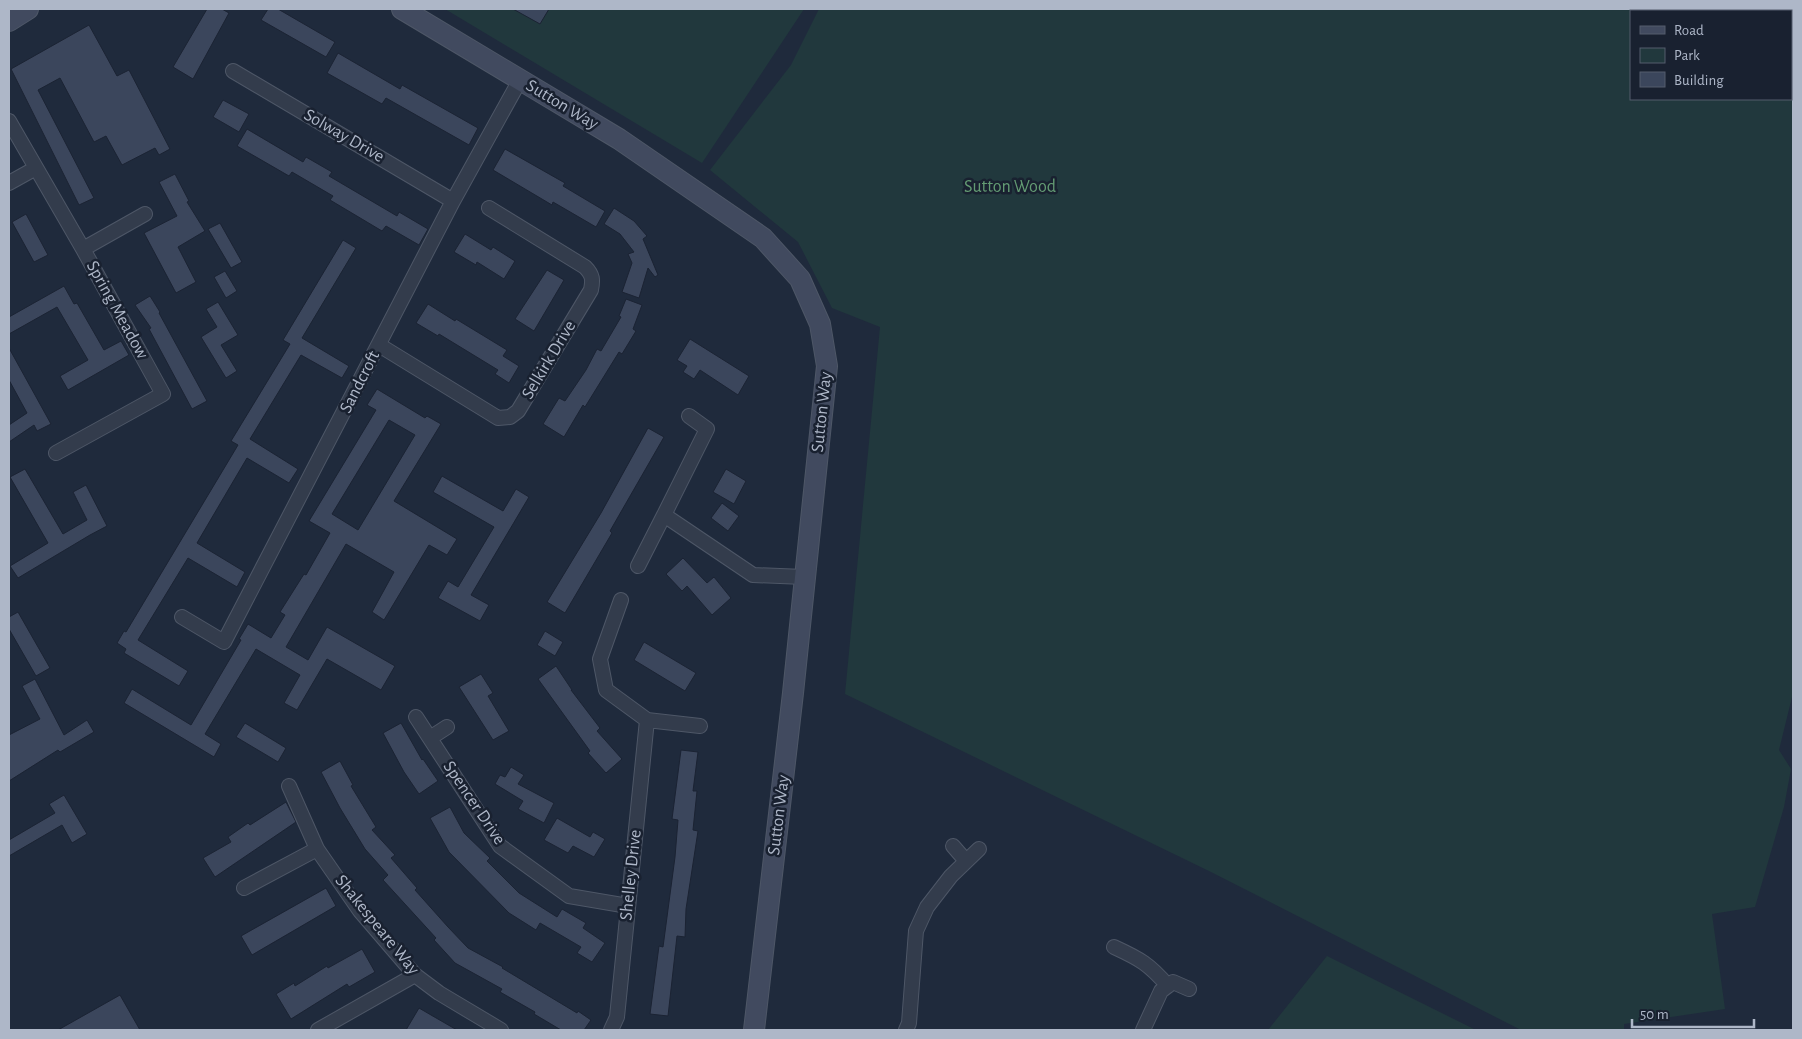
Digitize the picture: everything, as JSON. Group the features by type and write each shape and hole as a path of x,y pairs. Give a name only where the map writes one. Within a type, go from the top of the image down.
{"street":[{"path":"9,21 28,9"},
{"name":"Sutton Way","path":"402,9 619,139 763,238 800,279 820,324 827,366 754,1030"},
{"name":"Solway Drive","path":"233,71 454,201"},
{"name":"Sandcroft","path":"182,617 224,642 454,201 520,80"},
{"name":"Spring Meadow","path":"9,121 84,249 162,394 56,453"},
{"path":"9,183 36,168"},
{"name":"Selkirk Drive","path":"379,345 498,418 510,417 518,411 591,290 593,281 591,273 585,267 489,208"},
{"path":"84,249 145,214"},
{"path":"638,566 707,429 689,416"},
{"path":"664,515 753,575 804,577"},
{"path":"621,600 600,659 606,690 647,720 700,726"},
{"name":"Spencer Drive","path":"416,717 500,846 570,896 628,906"},
{"name":"Shelley Drive","path":"611,1030 616,1017 647,720"},
{"path":"430,738 447,727"},
{"name":"Shakespeare Way","path":"289,786 318,849 360,911 415,975 439,993 501,1030"},
{"path":"952,846 966,861"},
{"path":"244,888 318,849"},
{"path":"906,1030 909,1024 916,931 926,907 951,876 979,849"},
{"path":"1114,947 1140,959 1156,972 1168,986"},
{"path":"318,1030 415,975"},
{"path":"1143,1030 1161,990 1173,982 1189,989"}],"green space":[{"path":"445,9 804,9 702,163"},
{"name":"Sutton Wood","path":"819,9 1793,9 1793,693 1779,750 1791,769 1784,807 1755,907 1712,914 1725,1009 1624,1024 1624,1030 1521,1030 1211,872 845,694 880,327 832,308 798,242 710,170 791,65"},
{"path":"1327,956 1476,1030 1268,1030"}],"building":[{"path":"207,9 222,9 229,13 193,79 173,67"},
{"path":"268,9 278,9 335,42 326,57 261,20"},
{"path":"513,9 549,9 540,24"},
{"path":"89,25 117,76 129,70 170,149 159,155 155,148 122,165 106,136 94,142 60,78 38,90 94,198 79,205 11,69"},
{"path":"338,53 400,89 402,85 478,128 469,145 386,98 382,104 327,73"},
{"path":"223,100 249,114 239,132 213,117"},
{"path":"247,129 303,162 306,157 332,172 329,176 397,216 399,212 428,229 419,245 386,226 382,231 330,200 333,196 292,172 289,176 237,146"},
{"path":"505,149 565,183 563,186 605,211 596,227 553,202 552,205 493,170"},
{"path":"175,174 189,201 187,202 205,231 178,247 196,282 176,293 144,233 177,216 159,182"},
{"path":"614,208 634,221 647,236 643,239 658,275 655,277 648,268 639,298 622,292 632,263 628,254 634,252 620,234 604,224"},
{"path":"26,214 48,255 34,262 12,222"},
{"path":"220,223 242,262 231,268 208,229"},
{"path":"465,234 491,250 493,247 515,261 504,279 477,262 476,265 454,252"},
{"path":"343,240 356,248 302,338 349,366 342,378 301,355 250,439 298,469 289,483 247,458 197,543 245,572 237,587 188,558 138,640 188,671 179,686 124,653 126,649 117,643 124,631 126,632 238,445 231,441 290,344 283,340"},
{"path":"547,270 564,280 534,331 515,319"},
{"path":"225,271 237,291 226,298 214,277"},
{"path":"64,286 74,304 77,303 104,350 121,341 129,355 68,390 60,376 88,360 57,307 9,334 9,317"},
{"path":"150,296 207,401 192,409 149,329 151,328 135,305"},
{"path":"626,299 642,305 633,329 636,331 622,354 619,352 585,407 583,405 564,437 543,424 559,398 565,401 586,370 597,349 601,351 621,317 619,316"},
{"path":"218,302 238,335 221,345 237,371 226,378 201,337 217,327 206,309"},
{"path":"428,304 507,350 503,356 519,366 509,383 495,374 498,370 439,334 438,336 416,323"},
{"path":"690,339 749,376 738,395 700,370 694,379 683,372 687,366 677,360"},
{"path":"9,348 51,424 37,431 34,425 9,442 9,425 27,413 9,380"},
{"path":"377,389 425,418 427,416 441,424 394,501 457,539 447,555 429,545 384,620 372,612 394,572 346,544 286,647 308,660 327,627 395,666 381,690 327,659 297,710 284,703 300,675 256,649 205,734 221,744 214,757 124,703 132,689 191,725 241,640 239,639 248,624 271,638 285,615 280,612 304,574 306,575 330,533 309,521 376,410 367,405","holes":["389,420 415,435 358,530 332,514"]},
{"path":"648,428 664,437 610,531 612,533 565,613 547,602 601,513"},
{"path":"25,469 63,534 87,520 73,492 86,485 107,526 18,578 10,566 48,543 10,477"},
{"path":"726,469 746,481 734,504 713,492"},
{"path":"442,476 503,511 516,489 529,497 471,595 489,605 480,621 438,598 448,581 458,587 494,527 433,492"},
{"path":"722,503 739,516 728,531 711,518"},
{"path":"683,558 707,583 714,577 731,598 712,615 687,586 682,591 666,574"},
{"path":"18,612 50,668 36,676 9,629 9,617"},
{"path":"545,631 563,642 555,656 537,645"},
{"path":"644,642 696,673 685,691 634,660"},
{"path":"556,666 571,690 600,728 597,731 622,759 606,773 588,753 590,751 538,679"},
{"path":"481,674 493,693 488,696 509,731 493,740 459,687"},
{"path":"35,679 64,735 87,720 94,732 60,752 58,750 9,781 9,735 40,719 22,686"},
{"path":"245,723 286,748 278,762 236,737"},
{"path":"401,723 422,760 438,781 419,794 404,772 383,733"},
{"path":"681,750 698,752 693,791 697,791 693,830 698,831 686,909 685,937 677,936 668,1016 650,1014 659,946 663,947 675,857 678,820 672,819"},
{"path":"340,761 353,785 351,786 376,827 372,830 395,855 391,858 417,888 415,890 448,927 468,948 591,1020 584,1030 561,1030 534,1014 535,1012 500,992 502,989 455,963 434,940 436,938 383,880 388,875 365,849 321,772"},
{"path":"511,767 524,775 518,784 554,803 544,823 518,809 523,801 495,784 500,775 505,777"},
{"path":"64,795 87,834 72,843 62,825 9,856 9,840 55,813 49,804"},
{"path":"286,802 296,822 215,877 203,858 231,842 228,837 248,823 250,825"},
{"path":"450,807 464,833 490,858 487,861 519,893 557,917 562,909 586,923 583,928 605,943 592,962 577,953 581,947 540,923 536,930 509,913 449,852 430,818"},
{"path":"557,818 590,837 593,832 605,839 594,857 573,846 568,853 544,840"},
{"path":"326,888 336,906 252,955 241,936"},
{"path":"362,949 375,972 349,987 347,984 291,1019 276,994 294,983 295,986 327,966 328,968"},
{"path":"120,995 140,1030 58,1030"},
{"path":"419,1008 431,1015 457,1030 406,1030"}]}
